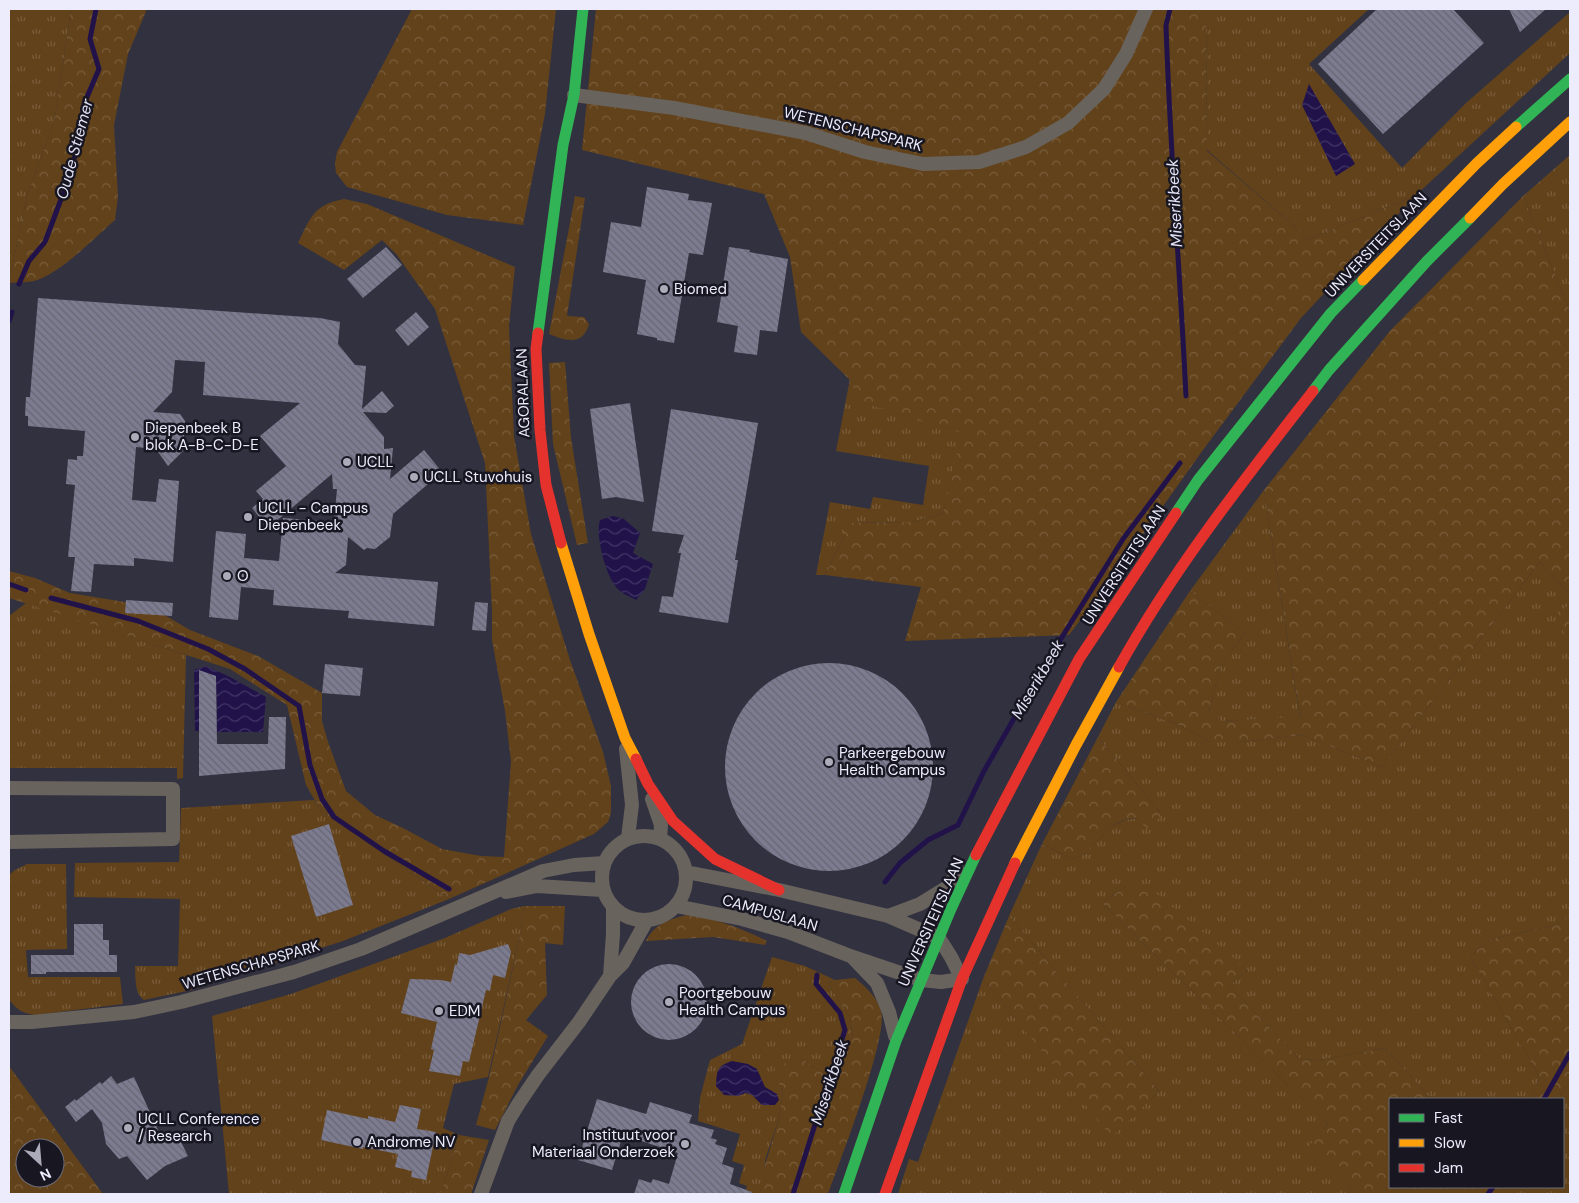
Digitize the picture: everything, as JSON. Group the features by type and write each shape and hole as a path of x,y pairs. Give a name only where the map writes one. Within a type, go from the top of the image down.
{"main road":[{"name":"AGORALAAN","path":"583,9 574,95 563,145 536,349 540,430 546,485 561,543 589,634 624,738 648,784 673,821 694,841"},
{"name":"UNIVERSITEITSLAAN","path":"844,1194 896,1041 939,938 980,847 1080,659 1198,480 1331,313 1477,163 1550,95 1570,79"},
{"path":"885,1194 962,980 1020,853 1076,745 1136,637 1204,533 1329,370 1427,261 1504,184 1570,122"},
{"name":"CAMPUSLAAN","path":"694,841 714,859 779,890"}],"street":[{"name":"WETENSCHAPSPARK","path":"574,95 674,108 806,133 864,152 923,164 979,162 1026,147 1068,123 1104,89 1126,54 1146,9"},
{"name":"AGORALAAN","path":"624,738 632,804 628,838"},
{"name":"AGORALAAN","path":"648,784 661,825 660,839"},
{"path":"9,788 173,789 173,839 9,842"},
{"path":"644,835 660,839 670,844 683,861 686,872 686,884 682,896 676,906 663,916 647,920 623,915 613,908 602,890 601,874 604,863 614,848 628,838 644,835"},
{"path":"888,916 920,904 946,888 980,847"},
{"name":"WETENSCHAPSPARK","path":"9,1022 32,1022 134,1012 266,980 361,949 543,871 574,865 604,863"},
{"name":"CAMPUSLAAN","path":"686,872 779,890 888,916 939,938"},
{"name":"WETENSCHAPSPARK","path":"490,895 538,886 602,890"},
{"name":"CAMPUSLAAN","path":"676,906 742,919 788,932 921,980 941,982 962,980"},
{"path":"610,976 613,908"},
{"path":"481,1194 508,1121 538,1075 579,1022 610,976 623,962 647,920"},
{"path":"939,938 962,980"},
{"name":"CAMPUSLAAN","path":"853,957 877,983 893,1023 896,1041"}],"green space":[{"path":"9,9 71,9 54,123 27,195 9,283"},
{"path":"71,9 147,9 128,54 114,125 118,197 115,220 70,260 50,274 33,281 9,283 27,195 54,123"},
{"path":"412,9 556,9 545,114 523,225 447,215 347,187 336,173 337,152"},
{"path":"596,9 1206,9 1207,151 1309,239 1416,195 1301,318 1069,635 905,641 921,587 825,575 844,537 843,523 911,522 943,514 962,433 860,402 849,379 801,332 790,257 764,194 582,150"},
{"path":"1206,9 1369,9 1309,64 1402,168 1466,103 1570,12 1570,53 1416,195 1309,239 1207,150"},
{"path":"1570,155 1570,311 1523,196"},
{"path":"575,196 585,198 567,316 584,317 589,324 583,336 578,339 568,340 549,334"},
{"path":"1523,196 1570,311 1570,594 1540,562 1382,767 1302,735 1240,742 1210,742 1179,725 1116,702 1190,591 1245,633 1220,668 1209,711 1221,721 1300,717 1264,490 1389,332"},
{"path":"344,199 367,204 515,267 509,326 514,436 531,534 570,660 603,752 611,786 611,813 608,822 594,834 449,899 321,811 306,785 287,705 230,669 9,598 9,571 35,578 70,593 149,606 190,630 258,656 322,693 322,721 346,791 375,815 442,849 481,856 504,857 511,761 505,711 492,640 485,463 435,309 397,255 382,240 344,270 298,243 314,213 326,205"},
{"path":"565,362 571,438 588,543 577,545 553,444 549,363"},
{"path":"850,379 861,402 963,433 943,514 911,522 844,523 844,537 825,575 816,575 830,502 870,509 873,497 923,505 929,466 836,451"},
{"path":"1264,490 1300,718 1221,721 1209,711 1220,668 1245,633 1190,591"},
{"path":"1540,562 1570,594 1570,605 1557,613 1570,648 1570,914 1556,925 1492,939 1470,956 1539,1076 1532,1098 1430,1098 1385,1048 1319,1060 1300,1059 1229,986 1248,970 1129,884 1102,903 1328,1124 1309,1147 1351,1189 1347,1194 898,1194 909,1159 918,1162 983,979 1112,1136 1159,1091 1009,916 1042,844 1072,859 1087,853 1110,827 1125,820 1162,815 1098,737 1116,702 1179,725 1210,742 1240,742 1302,735 1382,767"},
{"path":"26,603 186,655 183,778 177,779 177,768 9,768 9,616"},
{"path":"1570,605 1570,648 1556,613"},
{"path":"1098,737 1162,815 1147,829 1137,818 1124,820 1110,827 1087,853 1072,859 1042,844"},
{"path":"314,800 321,811 449,899 343,941 191,990 144,1000 137,989 135,966 178,966 180,899 74,897 75,863 179,862 181,808"},
{"path":"27,864 66,864 67,949 26,950 28,977 120,977 123,1004 35,1015 20,1010 9,999 9,875"},
{"path":"1129,884 1155,892 1248,970 1229,986 1300,1059 1319,1060 1385,1048 1430,1098 1389,1098 1389,1188 1502,1188 1498,1194 1347,1194 1351,1189 1308,1147 1328,1124 1102,903"},
{"path":"524,906 521,930 488,1077 454,1084 443,1128 459,1135 441,1194 229,1194 212,1016 291,994 445,938 511,909"},
{"path":"524,906 565,906 563,945 545,943 547,995 526,1020 548,1036 518,1085 495,1130 476,1125 489,1077 521,930"},
{"path":"1570,914 1570,1081 1559,1098 1532,1098 1539,1076 1470,956 1492,939 1556,925"},
{"path":"686,915 728,924 767,941 765,945 713,937 646,941 653,930 668,921"},
{"path":"1009,916 1159,1091 1112,1137 983,979"},
{"path":"772,957 805,966 835,980 828,983 850,1018 853,1037 834,1080 802,1059 774,1076 783,1091 779,1118 766,1157 760,1194 745,1194 747,1186 739,1183 744,1165 732,1161 740,1134 698,1121 700,1098 710,1060 742,1044"},
{"path":"855,978 877,1001 881,1011 881,1025 871,1072 828,1194 760,1194 762,1175 779,1118 783,1091 774,1076 775,1066 802,1059 834,1080 853,1036 850,1018 828,983 835,980"},
{"path":"9,1066 62,1138 15,1138 15,1188 65,1188 65,1142 103,1194 9,1194"},
{"path":"1570,1081 1570,1194 1498,1194 1501,1188 1564,1188 1564,1098 1559,1098"},
{"path":"459,1135 489,1140 471,1194 441,1194"}],"water":[{"path":"1309,84 1355,164 1336,176 1302,105"},
{"path":"613,516 624,519 640,533 633,553 653,564 645,589 636,600 621,591 614,584 606,567 600,546 600,520"},
{"path":"206,666 266,697 263,732 217,732 216,676 199,671 199,731 195,731 194,670"},
{"path":"732,1061 748,1064 757,1069 765,1087 777,1094 779,1100 775,1105 762,1105 752,1095 746,1093 738,1096 724,1095 716,1086 717,1073 720,1067"}],"building":[{"path":"1377,9 1453,9 1484,43 1383,134 1318,64"},
{"path":"1509,9 1546,9 1520,32"},
{"name":"Biomed","path":"647,187 689,194 688,200 712,203 703,255 689,253 674,343 637,334 646,280 603,272 611,222 641,227"},
{"path":"386,247 402,265 363,298 347,279"},
{"path":"729,247 788,259 777,332 760,330 757,355 734,352 738,326 717,322"},
{"name":"UCLL","path":"38,298 320,318 340,322 338,344 355,365 366,366 362,409 382,391 394,406 386,413 363,412 384,437 384,449 393,448 390,479 424,450 442,472 393,514 390,537 375,549 367,548 364,550 348,537 346,565 335,573 438,582 434,626 348,618 349,611 273,605 274,590 241,587 238,620 209,617 216,531 246,534 244,558 279,561 283,518 334,522 337,489 333,489 332,474 268,528 252,508 263,499 256,491 286,466 260,436 300,403 203,395 205,362 175,360 172,392 153,412 180,414 185,421 183,451 168,466 156,449 136,447 132,500 156,502 159,479 179,481 173,562 134,558 134,566 94,564 91,592 71,591 75,557 68,557 75,485 66,484 68,459 77,460 77,456 83,456 85,431 28,426 28,416 25,416 26,397 30,397"},
{"path":"416,312 429,327 408,346 395,330"},
{"path":"630,403 644,502 616,497 602,499 590,409"},
{"path":"671,409 758,423 735,560 738,560 728,623 659,612 662,596 673,597 681,553 678,553 684,535 652,531"},
{"path":"126,600 173,603 172,616 125,613"},
{"path":"475,602 488,603 486,631 472,630"},
{"name":"Parkeergebouw Health Campus","path":"829,663 849,665 878,675 895,687 909,701 925,727 931,747 933,767 931,787 921,816 909,833 895,847 869,863 849,869 829,871 809,869 780,859 763,847 749,833 733,807 727,787 725,767 727,747 737,718 749,701 763,687 789,671 809,665"},
{"path":"325,664 363,668 360,696 322,693"},
{"path":"199,670 216,676 217,744 268,744 269,717 286,717 285,769 199,776"},
{"path":"329,824 353,905 316,917 291,836"},
{"path":"74,924 103,924 103,940 109,940 109,955 117,955 117,972 46,972 46,974 31,974 31,955 74,955"},
{"name":"EDM","path":"508,944 511,952 505,978 493,975 490,991 486,990 469,1062 463,1061 460,1076 429,1071 434,1050 431,1049 437,1022 401,1013 410,979 451,982 459,953 470,955"},
{"name":"Poortgebouw Health Campus","path":"669,964 683,967 696,975 704,988 707,1002 704,1016 696,1029 683,1037 669,1040 655,1037 642,1029 634,1016 631,1002 634,988 642,975 655,967"},
{"name":"UCLL Conference / Research","path":"111,1076 117,1084 134,1077 162,1139 176,1132 188,1156 165,1166 147,1180 127,1156 119,1159 106,1144 102,1123 92,1109 76,1122 65,1107 75,1099 76,1101 100,1082 102,1084"},
{"name":"Instituut voor Materiaal Onderzoek","path":"597,1099 646,1114 650,1102 692,1115 689,1123 714,1130 711,1138 717,1140 715,1144 727,1148 722,1164 734,1168 730,1184 752,1192 751,1194 634,1194 639,1179 651,1183 653,1179 669,1184 678,1153 623,1135 612,1170 578,1160"},
{"name":"Androme NV","path":"400,1105 421,1109 417,1129 436,1132 426,1180 411,1177 412,1171 395,1167 398,1154 321,1140 327,1110 368,1119 368,1116 395,1122"}],"waterway":[{"name":"Oude Stiemer","path":"19,284 29,261 45,242 69,178 79,140 84,104 99,69 90,39 96,9"},
{"name":"Miserikbeek","path":"1170,9 1166,25 1186,396"},
{"name":"Oude Stiemer","path":"9,321 12,312"},
{"name":"Miserikbeek","path":"885,882 900,863 928,840 958,825 984,771 1044,666 1123,539 1180,463"},
{"path":"9,584 26,590"},
{"path":"51,598 138,621 208,649 245,669 299,706 310,765 322,799 334,817 384,851 449,889"},
{"name":"Miserikbeek","path":"793,1194 845,1030 840,1013 816,984 817,975"},
{"path":"1545,1098 1570,1053"},
{"path":"1488,1194 1492,1188"}],"traffic: fast":[{"path":"538,333 563,145 574,95 583,9"},
{"path":"1516,127 1570,79"},
{"path":"1313,391 1329,370 1427,261 1470,218"},
{"path":"1176,513 1198,480 1331,313 1363,280"},
{"path":"844,1194 896,1041 951,909 976,855"}],"traffic: slow":[{"path":"1470,218 1503,184 1570,122"},
{"path":"1363,280 1477,163 1516,127"},
{"path":"561,543 589,634 625,738 636,759"},
{"path":"1015,863 1119,667"}],"traffic: jam":[{"path":"538,333 536,349 540,430 546,485 561,543"},
{"path":"1119,667 1140,630 1186,560 1313,391"},
{"path":"976,855 1079,659 1176,513"},
{"path":"636,759 648,784 673,821 715,859 779,890"},
{"path":"885,1194 962,979 1015,863"}],"place":[{"name":"Biomed","path":"664,289"},
{"name":"Diepenbeek B blok A-B-C-D-E","path":"135,437"},
{"name":"UCLL","path":"347,462"},
{"name":"UCLL Stuvohuis","path":"414,477"},
{"name":"UCLL - Campus Diepenbeek","path":"248,517"},
{"name":"O","path":"227,576"},
{"name":"Parkeergebouw Health Campus","path":"829,762"},
{"name":"Poortgebouw Health Campus","path":"669,1002"},
{"name":"EDM","path":"439,1011"},
{"name":"UCLL Conference / Research","path":"128,1128"},
{"name":"Androme NV","path":"357,1142"},
{"name":"Instituut voor Materiaal Onderzoek","path":"685,1144"}]}
